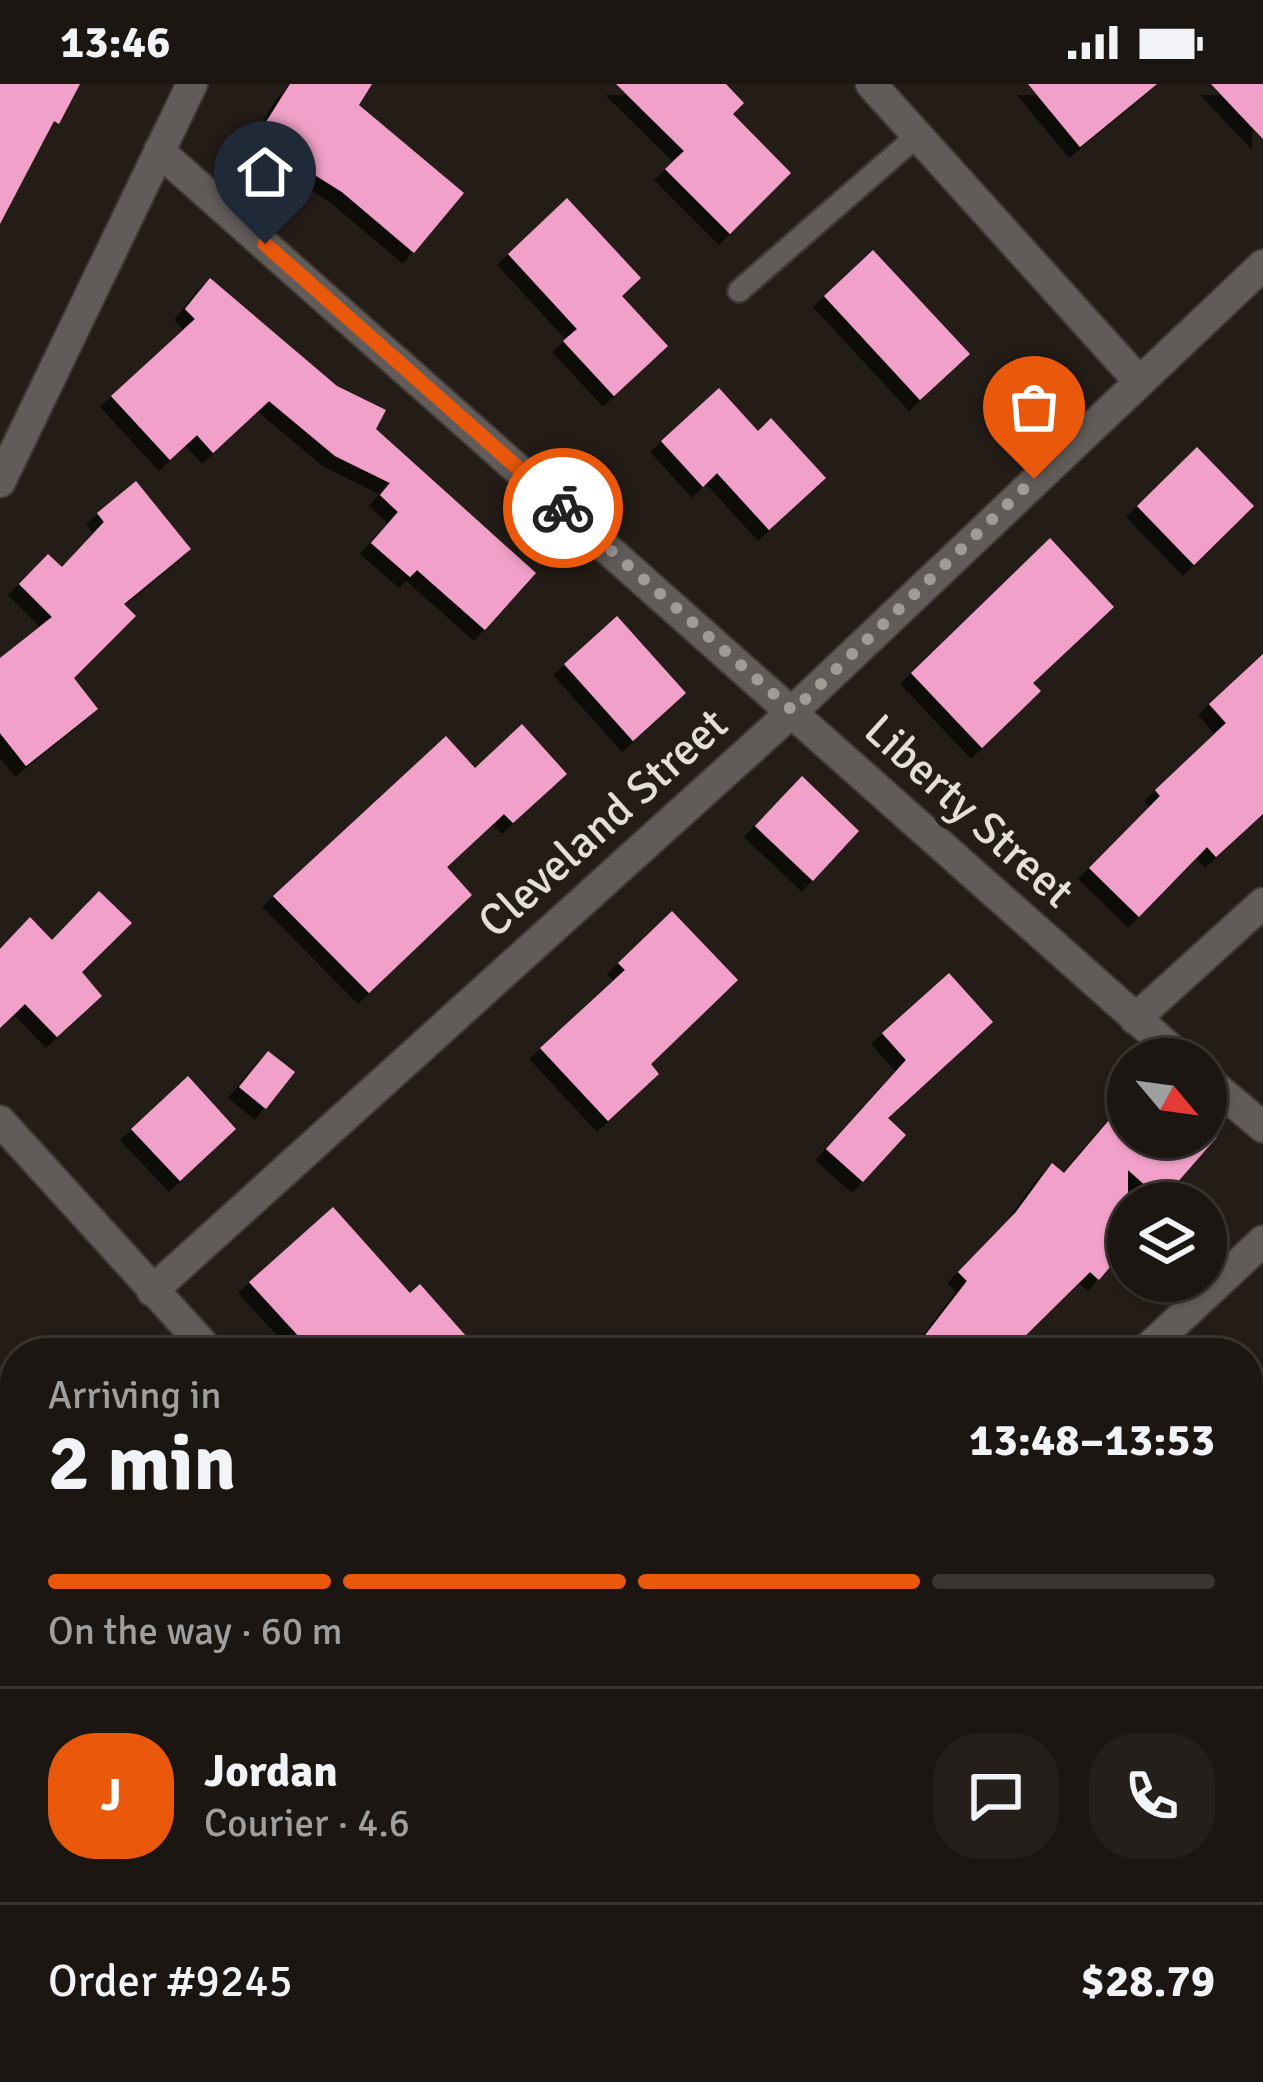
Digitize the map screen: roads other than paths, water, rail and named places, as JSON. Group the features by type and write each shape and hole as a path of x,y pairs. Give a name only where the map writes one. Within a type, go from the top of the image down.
{"street":[{"path":"0,482 192,84"},
{"path":"871,84 1137,379"},
{"name":"Liberty Street","path":"159,151 1157,1038"},
{"name":"Cleveland Street","path":"152,1291 793,711 1137,379 1263,266"},
{"path":"1135,1019 1263,903"},
{"path":"1227,1097 1263,1127"},
{"path":"0,1121 197,1338"},
{"path":"1160,1338 1263,1241"}],"lane":[{"path":"739,291 917,136"}]}
